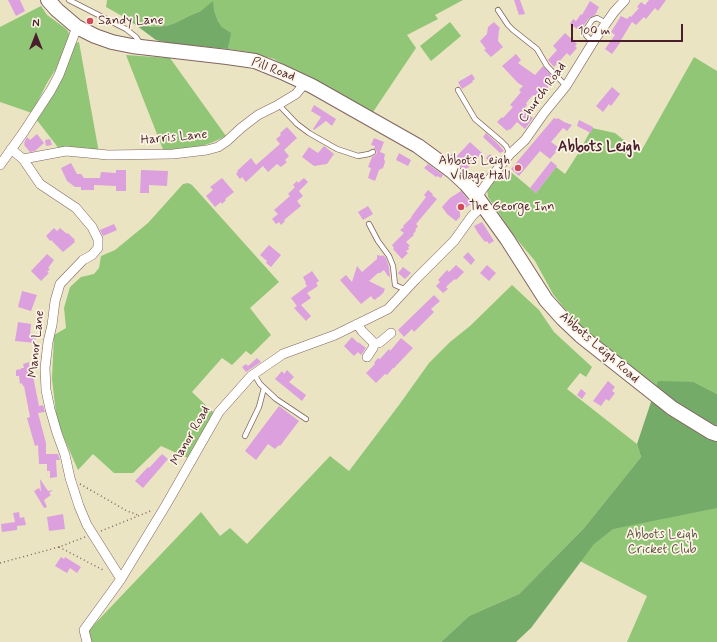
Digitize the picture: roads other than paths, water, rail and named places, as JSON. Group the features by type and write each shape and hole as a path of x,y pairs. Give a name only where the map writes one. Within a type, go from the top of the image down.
{"main road":[{"name":"Pill Road","path":"48,0 57,10 78,27 95,36 112,42 255,61 306,83 418,146 456,178 466,184 480,201"},
{"name":"Abbots Leigh Road","path":"480,201 508,239 546,300 563,319 581,336 672,408 711,432 717,434"}],"street":[{"name":"Church Road","path":"480,201 492,176 510,154 525,140 566,86 606,23 625,0"},
{"path":"0,165 53,85 78,27"},
{"name":"Harris Lane","path":"23,159 66,151 108,155 173,154 208,150 218,147 258,115 296,94 306,83"},
{"name":"Manor Lane","path":"11,149 23,159 40,184 76,208 92,227 98,239 98,248 92,255 83,260 60,284 55,301 48,342 45,368 46,390 79,506 87,525 121,579"},
{"name":"Manor Road","path":"87,642 84,630 121,579 166,505 218,412 254,374 283,354 334,335 388,309 454,241 472,216 480,201"},
{"path":"357,324 374,343"},
{"path":"374,343 379,343 391,333"},
{"path":"367,357 373,348 374,343"}],"lane":[{"path":"69,0 126,30 136,37 143,47"},
{"path":"498,10 513,30 537,49 547,66 566,86"},
{"path":"593,43 586,36 585,31 592,20 597,18 606,23"},
{"path":"458,90 475,119 506,146 510,154"},
{"path":"278,104 297,124 309,133 337,149 358,156 373,152"},
{"path":"369,224 378,241 389,256 393,266 395,285 406,290"},
{"path":"254,374 260,384 276,399 306,419"},
{"path":"245,436 259,407 264,388"}],"place":[{"name":"Sandy Lane","path":"90,21"},
{"name":"Abbots Leigh Village Hall","path":"518,168"},
{"name":"The George Inn","path":"461,207"}],"district":[{"name":"Abbots Leigh","path":"599,148"}],"park label":[{"name":"Abbots Leigh Cricket Club","path":"662,542"}]}
